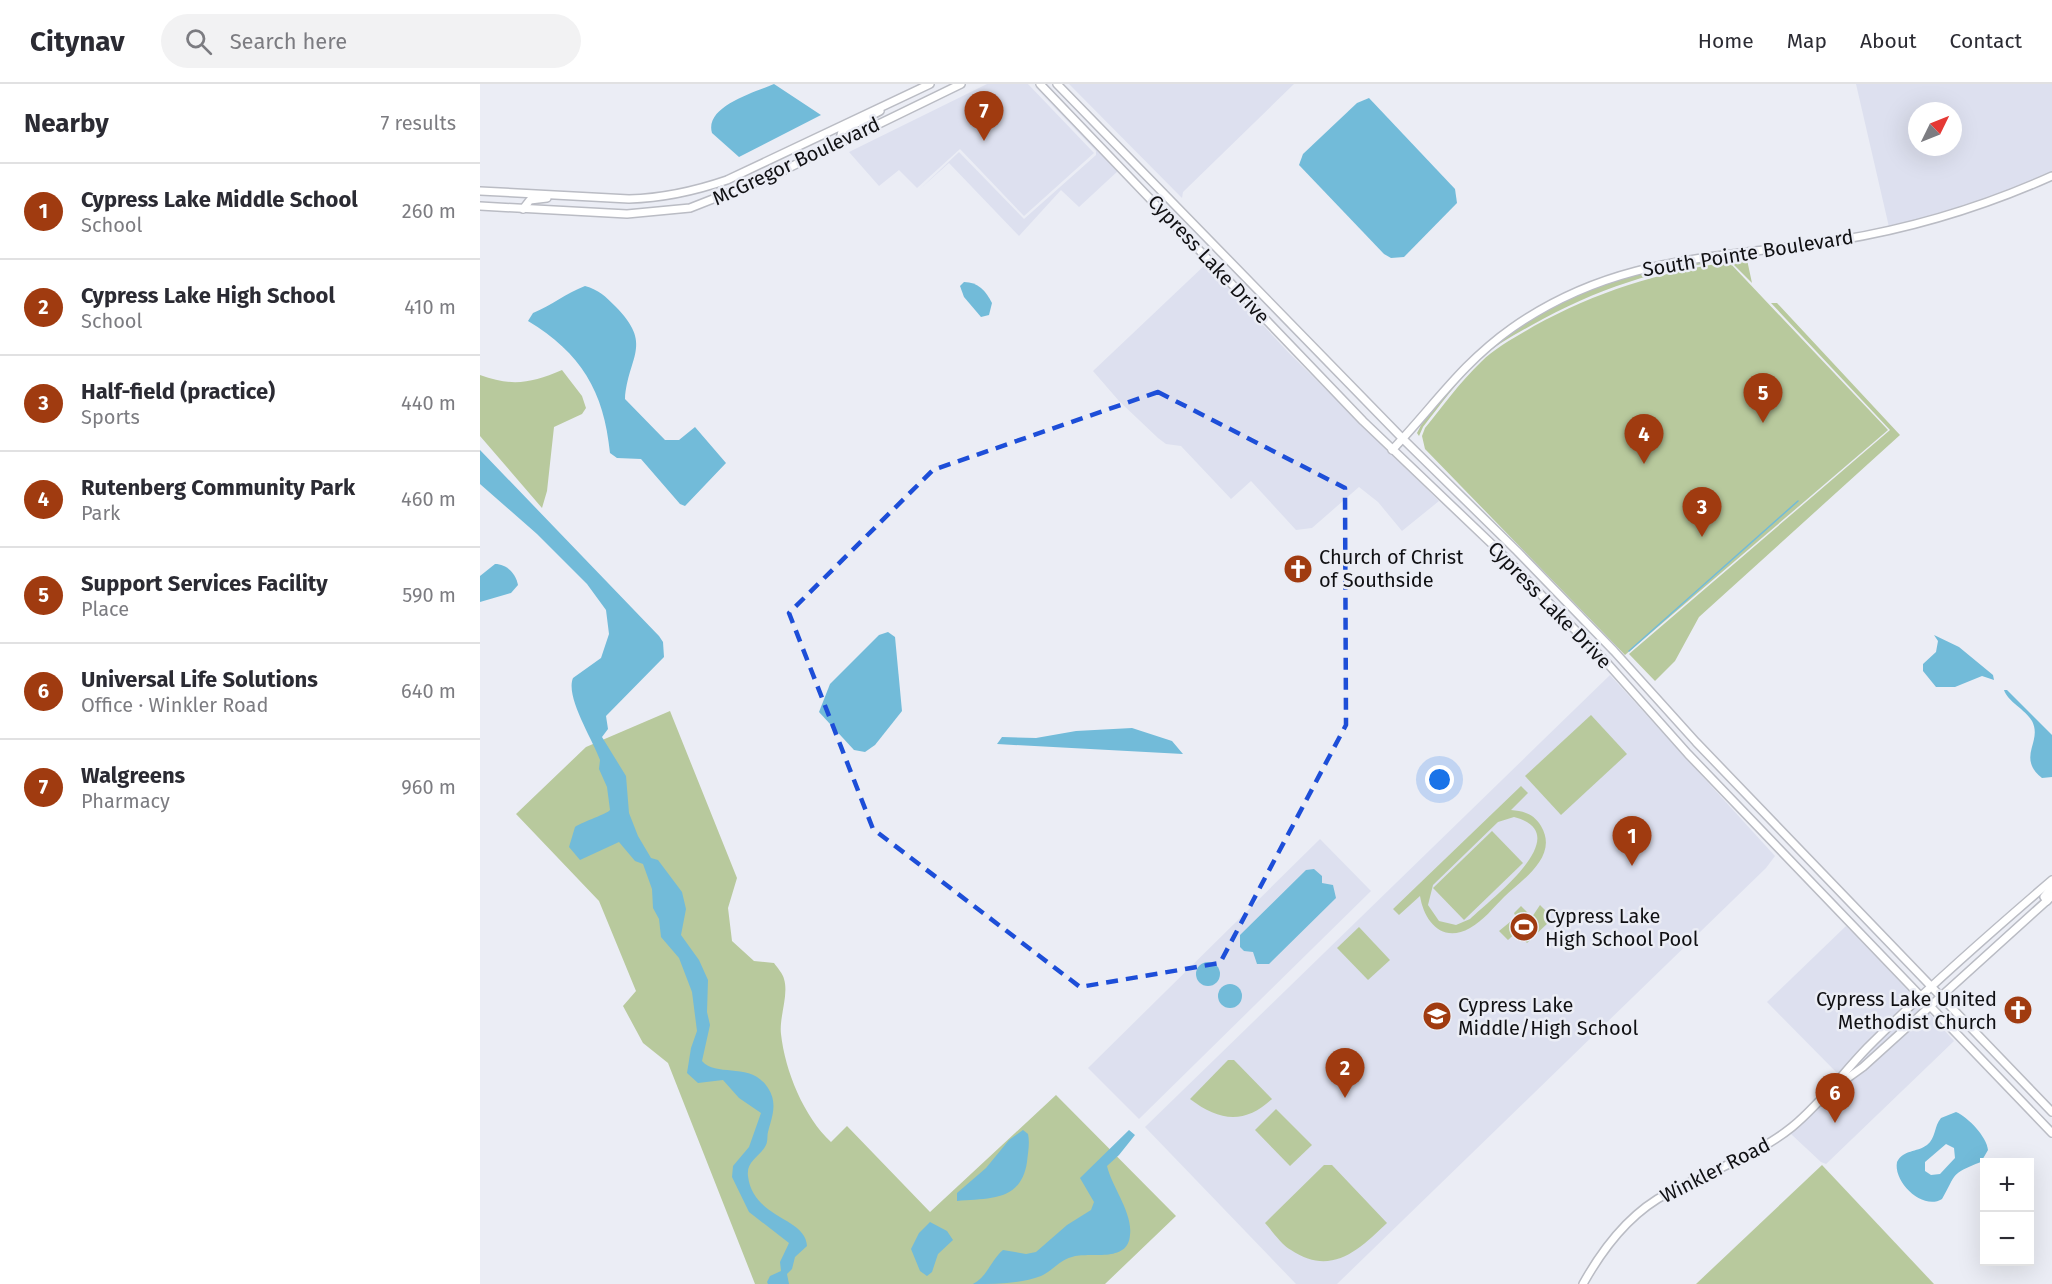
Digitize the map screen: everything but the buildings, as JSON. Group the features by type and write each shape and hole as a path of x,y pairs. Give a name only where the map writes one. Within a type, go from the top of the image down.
{"main road":[{"name":"McGregor Boulevard","path":"480,191 648,198 701,189 727,180 930,84"},
{"name":"McGregor Boulevard","path":"480,206 628,214 690,208 774,175 961,84"},
{"name":"Cypress Lake Drive","path":"1040,84 1392,450 1487,540 1552,606 1688,754 2052,1133"},
{"name":"Cypress Lake Drive","path":"1058,84 1403,439 1517,550 1614,651 1696,742 2052,1112"},
{"path":"839,143 842,131 887,108 894,101"},
{"name":"South Pointe Boulevard","path":"1392,450 1446,386 1490,345 1533,314 1588,287 1631,271 1673,261 1808,245 1904,227 1970,208 2052,176"},
{"path":"523,209 530,200 570,196"},
{"path":"1239,290 1249,280"},
{"name":"Winkler Road","path":"1583,1284 1605,1248 1647,1206 1667,1193 1773,1141 1800,1120 1867,1048 2052,880"},
{"path":"2050,898 2044,897 2052,887"},
{"name":"Winkler Road","path":"1830,1089 1863,1067 2050,898"}],"highlighted area":[{"path":"1158,392 1345,488 1346,725 1220,963 1080,987 873,829 789,613 933,470"}],"shaded area":[{"path":"987,84 1028,84 1094,153 1024,216 960,149 917,188 899,170 879,186 849,152"},
{"path":"1032,84 1119,170 1079,207 1061,190 1019,236 949,163 920,189 959,152 1024,219 1096,155 1096,151"},
{"path":"1069,84 1294,84 1183,192 1182,198"},
{"path":"1856,84 2052,84 2052,172 1970,205 1889,227"},
{"path":"1206,264 1289,353 1439,501 1402,531 1378,502 1359,487 1312,528 1296,530 1251,481 1231,499 1181,446 1166,444 1119,401 1093,371"},
{"name":"Cypress Lake Middle/High School","path":"1610,675 1775,856 1766,868 1337,1284 1296,1284 1145,1127"},
{"path":"1320,839 1371,891 1139,1119 1088,1068"},
{"path":"1846,926 1916,998 1839,1075 1767,1002"},
{"path":"1920,1003 1924,1007 1846,1076 1869,1050"},
{"path":"1928,1012 1954,1041 1826,1164 1821,1162 1791,1134 1834,1090 1862,1072"}],"green space":[{"path":"1746,255 1752,283 1729,260 1677,269 1627,282 1556,312 1498,345 1479,360 1443,401 1419,436 1417,433 1435,405 1457,378 1484,353 1545,311 1578,294 1642,271"},
{"path":"1729,262 1888,430 1625,655 1425,449 1422,436 1425,428 1481,362 1534,326 1581,303 1628,285 1678,271"},
{"path":"1771,303 1777,303 1900,435 1699,617 1675,661 1655,681 1629,654 1890,430"},
{"path":"562,370 582,396 586,408 582,414 554,427 547,491 542,508 480,436 480,375 502,381 522,382"},
{"path":"670,711 737,878 728,908 732,941 754,961 774,963 784,979 785,992 781,1020 783,1048 797,1092 821,1132 831,1142 847,1126 930,1212 1056,1095 1176,1216 1105,1284 755,1284 668,1063 643,1043 623,1006 636,991 599,901 516,814 586,747"},
{"path":"1591,715 1627,754 1561,815 1525,776"},
{"path":"1521,786 1528,793 1511,810 1528,814 1541,826 1545,837 1542,857 1529,875 1479,922 1460,932 1443,931 1430,921 1420,896 1399,915 1393,909","holes":["1514,817 1532,825 1537,837 1534,851 1524,867 1510,882 1470,919 1456,925 1439,921 1428,905 1433,885 1498,822"]},
{"path":"1492,831 1523,863 1464,920 1433,888"},
{"name":"Cypress Lake High School Pool","path":"1540,905 1550,915 1547,918 1550,921 1527,943 1517,932 1508,940 1499,931 1516,917 1514,913 1521,906 1532,917"},
{"path":"1359,927 1390,960 1368,980 1337,948"},
{"path":"1228,1060 1234,1060 1272,1099 1251,1113 1231,1117 1211,1112 1190,1099"},
{"path":"1276,1109 1312,1145 1290,1166 1255,1130"},
{"path":"1324,1165 1332,1165 1387,1223 1355,1251 1344,1257 1319,1261 1305,1258 1287,1247 1265,1223"},
{"path":"1822,1165 1934,1284 1696,1284"}],"water":[{"path":"774,84 821,115 739,157 712,133 712,123 716,115 733,101"},
{"path":"1369,98 1455,189 1457,203 1404,257 1391,258 1384,254 1299,165 1303,154 1357,103"},
{"path":"964,282 977,285 987,295 992,303 989,315 981,317 964,297 960,286"},
{"path":"585,286 598,291 608,299 627,319 633,331 636,351 625,399 665,440 679,440 695,427 726,463 685,506 680,504 641,459 617,458 610,453 602,411 587,376 562,346 528,321 533,313"},
{"path":"480,450 663,642 664,657 606,716 608,729 602,737 626,776 629,813 638,836 651,858 658,860 682,892 686,909 681,935 699,960 708,980 707,1012 710,1025 702,1061 716,1069 753,1075 768,1088 773,1099 767,1143 751,1163 748,1176 752,1190 759,1201 798,1229 804,1236 807,1246 795,1257 792,1269 787,1274 789,1284 768,1284 767,1282 770,1276 781,1271 780,1262 789,1243 749,1212 732,1177 733,1166 749,1147 761,1113 739,1098 723,1080 698,1083 687,1073 691,1048 697,1031 692,992 679,958 661,937 659,919 653,908 652,889 643,864 635,861 619,842 580,860 569,847 575,827 610,810 607,787 599,769 600,760 576,707 572,686 573,678 601,658 609,634 606,610 587,584 537,534 480,484"},
{"path":"495,564 510,570 518,585 511,593 480,602 480,576"},
{"path":"888,632 895,637 902,711 875,745 865,752 854,750 819,712 830,684 879,635"},
{"path":"1934,635 1959,647 1993,675 1994,680 1982,676 1955,687 1936,687 1923,671 1923,664 1936,652 1938,641"},
{"path":"2004,690 2007,690 2052,735 2052,777 2042,778 2031,763 2030,756 2035,729 2032,721"},
{"path":"1132,728 1172,741 1183,754 997,744 1002,737 1036,738 1076,731"},
{"path":"1314,869 1322,876 1322,883 1333,885 1336,898 1269,964 1257,964 1253,952 1244,951 1240,947 1240,935 1306,870"},
{"path":"1208,962 1216,966 1220,974 1216,982 1208,986 1200,982 1196,974 1200,966"},
{"path":"1230,984 1239,987 1242,996 1239,1005 1230,1008 1221,1005 1218,996 1221,987"},
{"path":"1956,1112 1981,1134 1988,1150 1983,1158 1980,1158 1980,1162 1959,1172 1942,1199 1934,1202 1918,1198 1904,1186 1897,1170 1897,1162 1903,1155 1927,1145 1941,1118","holes":["1946,1144 1954,1148 1955,1158 1940,1174 1931,1175 1925,1171 1925,1162"]},
{"path":"1023,1130 1028,1134 1029,1148 1024,1175 1018,1185 1011,1191 992,1198 957,1201 957,1193 986,1168 1009,1140"},
{"path":"1129,1130 1135,1135 1107,1166 1130,1227 1128,1244 1122,1250 1107,1255 1072,1257 1041,1276 1025,1281 973,1284 982,1277 1003,1250 1026,1254 1036,1252 1067,1225 1091,1210 1094,1202 1080,1178"},
{"path":"930,1222 947,1231 953,1240 938,1254 932,1272 927,1276 920,1271 911,1249 919,1233"}],"waterway":[{"path":"1629,651 1798,501"}],"place":[{"name":"Walgreens","path":"984,141"},
{"name":"Support Services Facility","path":"1763,423"},
{"name":"Rutenberg Community Park","path":"1644,464"},
{"name":"Half-field (practice)","path":"1702,537"},
{"name":"Church of Christ of Southside","path":"1298,569"},
{"name":"Cypress Lake Middle School","path":"1632,866"},
{"name":"Cypress Lake High School Pool","path":"1524,927"},
{"name":"Cypress Lake United Methodist Church","path":"2018,1010"},
{"name":"Cypress Lake Middle/High School","path":"1437,1016"},
{"name":"Cypress Lake High School","path":"1345,1098"},
{"name":"Universal Life Solutions","path":"1835,1123"}]}
